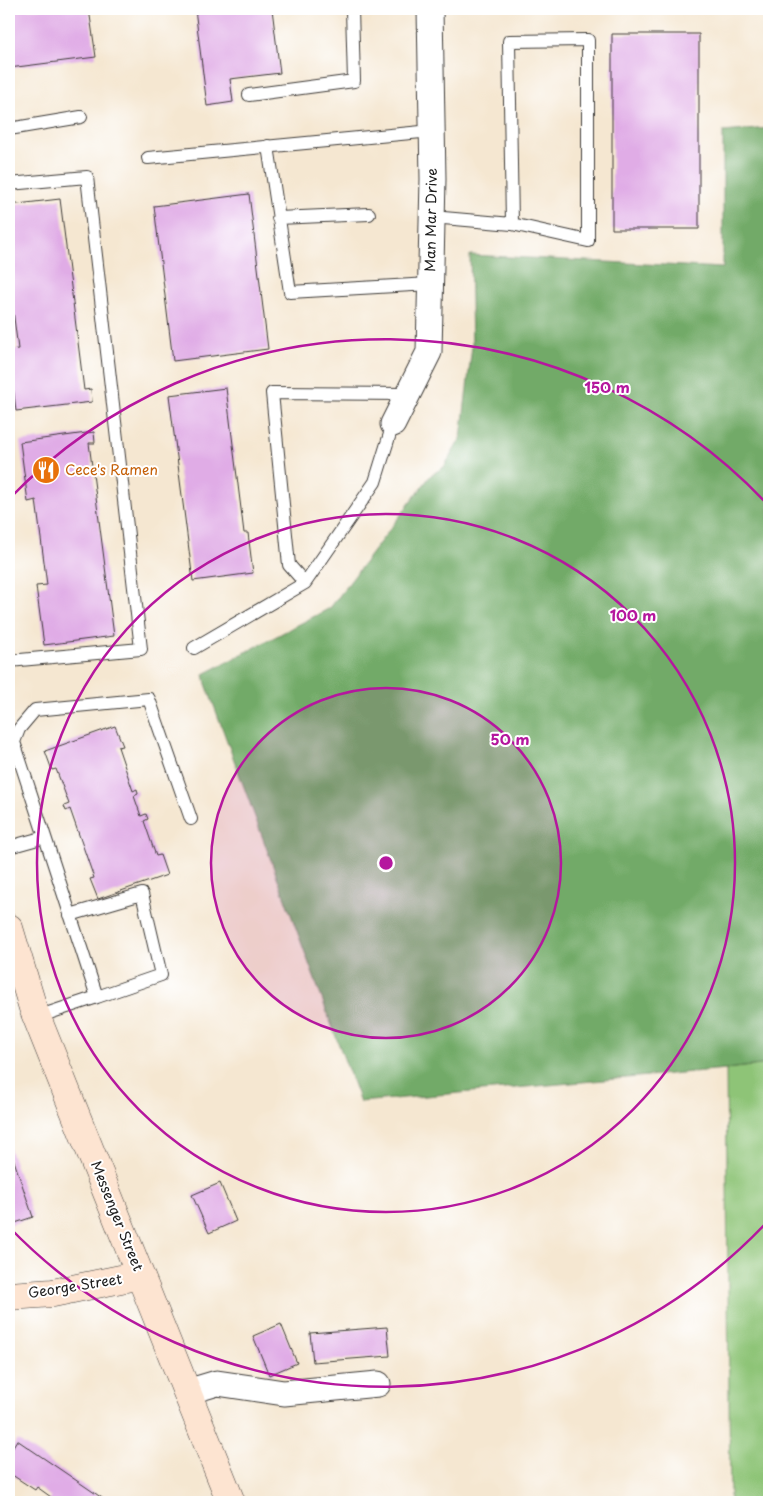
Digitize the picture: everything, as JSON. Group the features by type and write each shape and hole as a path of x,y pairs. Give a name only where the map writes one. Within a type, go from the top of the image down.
{"main road":[{"name":"Messenger Street","path":"9,928 37,1018 231,1502"},
{"name":"George Street","path":"9,1296 54,1293 140,1275"}],"street":[{"name":"Man Mar Drive","path":"393,424 429,352 432,217 430,9"},
{"path":"187,1392 217,1383 284,1393 378,1384"}],"lane":[{"path":"249,95 354,81 352,9"},
{"path":"432,217 512,224 588,241 588,40 510,41 512,224"},
{"path":"9,130 81,117"},
{"path":"148,158 432,131"},
{"path":"268,146 290,292 430,284"},
{"path":"9,184 87,177 141,649 9,661"},
{"path":"278,218 369,214"},
{"path":"305,583 289,565 272,393 408,394"},
{"path":"194,648 305,583 375,482 393,424"},
{"path":"97,997 14,742 19,729 35,710 149,699 190,819"},
{"path":"9,847 45,837"},
{"path":"37,1018 161,975 142,894 70,915"}],"green space":[{"path":"769,128 769,1064 360,1102 206,684 204,674 330,608 431,475 444,467 461,438 472,346 470,255 723,268 723,132"},
{"path":"769,1064 769,1502 730,1502 726,1069"}],"building":[{"path":"9,9 89,9 96,57 9,68"},
{"path":"195,9 272,9 280,73 230,79 233,102 207,106"},
{"path":"612,34 699,34 699,229 612,229"},
{"path":"249,194 268,349 173,361 154,206"},
{"path":"60,199 84,390 91,389 92,402 16,411 9,353 9,350 18,349 9,279 9,205"},
{"path":"226,388 244,533 248,533 253,573 193,581 169,395"},
{"path":"94,432 95,443 89,443 114,636 44,645 36,586 47,585 36,500 28,502 20,442"},
{"path":"115,726 123,746 118,747 133,791 137,789 138,794 134,796 141,816 146,814 148,819 144,821 156,856 160,855 167,875 98,899 90,879 94,878 70,809 66,811 64,806 69,804 56,769 52,770 45,751"},
{"path":"9,1146 33,1217 9,1225"},
{"path":"220,1183 236,1221 209,1233 192,1195"},
{"path":"281,1324 297,1363 269,1375 253,1336"},
{"path":"387,1327 390,1356 313,1362 310,1333"},
{"path":"17,1440 108,1502 48,1502 51,1497 37,1487 35,1490 9,1473 9,1453"}],"place":[{"name":"Cece's Ramen","path":"46,470"}]}
